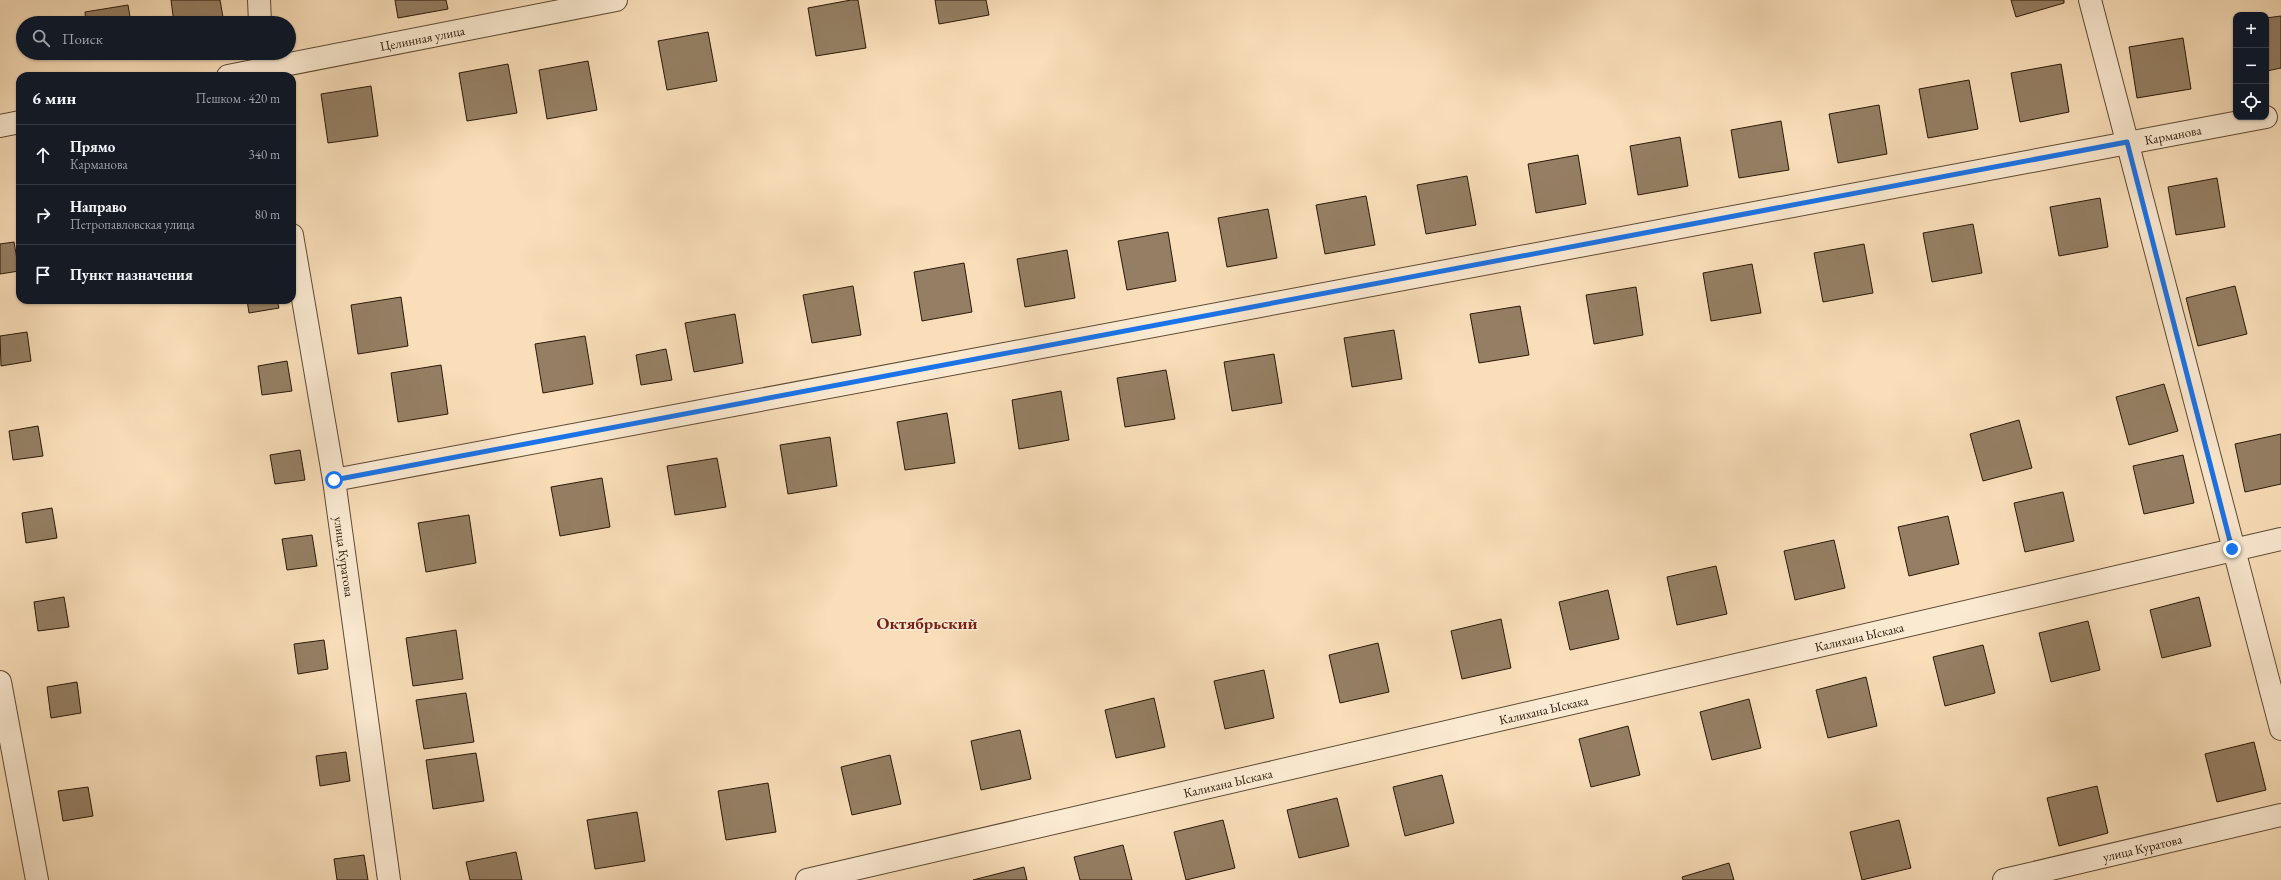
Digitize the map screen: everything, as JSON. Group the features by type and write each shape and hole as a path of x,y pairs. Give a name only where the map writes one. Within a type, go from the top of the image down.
{"street":[{"path":"259,0 260,16"},
{"name":"Целинная улица","path":"296,60 616,0"},
{"path":"2090,0 2232,549 2281,729"},
{"name":"Целинная улица","path":"242,72 263,66 295,60"},
{"name":"Карманова","path":"2269,116 2281,114"},
{"name":"Карманова","path":"334,480 2249,120"},
{"path":"0,126 16,123"},
{"name":"улица Куратова","path":"296,258 334,480 389,880"},
{"name":"Калихана Ыскака","path":"807,880 2232,549 2281,539"},
{"path":"0,682 37,880"},
{"name":"улица Куратова","path":"2004,880 2281,815"}],"building":[{"path":"171,0 220,0 223,16 173,16"},
{"path":"395,0 446,0 448,9 398,18"},
{"path":"858,0 866,48 816,56 808,8"},
{"path":"935,0 986,0 989,15 939,24"},
{"path":"2011,0 2064,0 2064,3 2016,17"},
{"path":"128,5 130,16 85,16 85,12"},
{"path":"2281,16 2281,68 2269,71 2269,48 2269,18"},
{"path":"708,32 717,81 667,90 658,41"},
{"path":"2183,38 2191,89 2137,98 2129,47"},
{"path":"588,61 597,110 547,119 539,70"},
{"path":"508,64 517,113 467,121 459,73"},
{"path":"2061,64 2069,112 2020,122 2011,73"},
{"path":"1969,80 1978,129 1928,138 1919,89"},
{"path":"371,86 378,136 328,143 321,94"},
{"path":"1879,105 1887,154 1838,163 1829,114"},
{"path":"1781,121 1789,170 1739,178 1731,130"},
{"path":"1680,137 1688,186 1638,195 1630,146"},
{"path":"1578,155 1586,204 1536,213 1528,164"},
{"path":"1467,176 1476,225 1426,234 1417,185"},
{"path":"2217,178 2225,227 2176,235 2168,187"},
{"path":"1366,196 1375,245 1325,254 1316,205"},
{"path":"2100,198 2108,247 2059,256 2050,207"},
{"path":"1268,209 1277,258 1227,267 1218,218"},
{"path":"1973,224 1982,273 1932,282 1923,233"},
{"path":"1168,232 1176,281 1127,290 1118,241"},
{"path":"14,242 16,254 16,271 0,274 0,244"},
{"path":"1864,244 1873,293 1823,302 1814,253"},
{"path":"1067,250 1075,298 1025,307 1017,259"},
{"path":"964,263 972,312 922,321 914,272"},
{"path":"1752,264 1761,313 1711,321 1703,273"},
{"path":"853,286 861,335 812,343 803,295"},
{"path":"2235,286 2247,334 2198,346 2186,298"},
{"path":"1636,287 1643,335 1594,344 1586,295"},
{"path":"401,297 408,346 358,354 351,305"},
{"path":"248,304 278,304 279,308 249,313"},
{"path":"1520,306 1529,355 1479,363 1470,314"},
{"path":"735,314 743,363 694,372 685,323"},
{"path":"1394,330 1402,379 1352,387 1344,338"},
{"path":"27,332 31,361 1,366 0,336"},
{"path":"585,336 593,384 543,393 535,344"},
{"path":"666,349 672,380 641,385 636,355"},
{"path":"1274,354 1282,403 1232,411 1224,362"},
{"path":"287,361 292,391 262,395 258,366"},
{"path":"441,365 448,414 398,422 391,373"},
{"path":"1166,370 1175,419 1125,427 1117,378"},
{"path":"2164,384 2178,431 2129,445 2116,397"},
{"path":"1061,391 1069,440 1019,449 1012,400"},
{"path":"947,413 955,463 905,470 897,422"},
{"path":"2019,420 2032,468 1983,481 1970,434"},
{"path":"38,426 43,456 13,460 9,431"},
{"path":"2281,434 2281,484 2245,492 2235,444"},
{"path":"830,437 837,486 788,494 780,445"},
{"path":"300,450 305,480 275,484 270,455"},
{"path":"2183,455 2194,503 2144,514 2133,466"},
{"path":"717,458 726,507 675,515 667,466"},
{"path":"602,478 610,527 560,536 551,487"},
{"path":"2063,492 2074,541 2025,552 2014,503"},
{"path":"52,508 57,538 26,543 22,513"},
{"path":"469,515 476,563 426,572 418,523"},
{"path":"1948,516 1959,564 1909,576 1898,527"},
{"path":"312,535 317,566 287,570 282,539"},
{"path":"1834,540 1845,588 1795,600 1784,551"},
{"path":"1716,566 1727,614 1677,625 1667,577"},
{"path":"1608,590 1619,639 1570,650 1559,602"},
{"path":"64,597 69,627 38,631 34,602"},
{"path":"2199,597 2211,646 2162,658 2150,610"},
{"path":"1501,619 1511,668 1462,679 1451,631"},
{"path":"2088,621 2100,670 2051,682 2039,633"},
{"path":"456,630 463,679 413,686 406,638"},
{"path":"324,640 328,669 298,674 294,644"},
{"path":"1378,643 1389,692 1340,703 1329,655"},
{"path":"1983,645 1995,693 1945,706 1933,657"},
{"path":"1264,670 1274,718 1225,729 1214,681"},
{"path":"1866,677 1877,726 1828,738 1816,690"},
{"path":"77,682 81,713 51,718 47,687"},
{"path":"466,693 474,742 424,749 416,700"},
{"path":"1154,698 1165,747 1116,758 1105,710"},
{"path":"1749,699 1761,748 1712,760 1700,712"},
{"path":"1628,726 1640,775 1591,787 1579,739"},
{"path":"1020,730 1031,779 981,790 971,741"},
{"path":"2254,742 2266,790 2217,802 2205,754"},
{"path":"346,752 350,781 320,786 316,756"},
{"path":"476,753 484,801 433,809 426,760"},
{"path":"890,755 901,804 852,815 841,767"},
{"path":"1442,775 1454,823 1405,836 1393,787"},
{"path":"768,783 776,832 726,840 718,791"},
{"path":"2097,786 2108,833 2059,846 2047,798"},
{"path":"88,787 93,816 63,821 58,791"},
{"path":"1337,798 1349,846 1299,858 1287,810"},
{"path":"637,812 645,861 595,869 587,820"},
{"path":"1223,820 1235,868 1186,880 1174,832"},
{"path":"1899,820 1911,868 1862,880 1850,832"},
{"path":"1123,845 1132,880 1080,880 1074,857"},
{"path":"516,852 522,880 470,880 466,862"},
{"path":"364,855 368,880 337,880 334,859"},
{"path":"1729,863 1734,880 1683,880 1682,877"},
{"path":"1024,867 1027,880 973,880"}],"district":[{"name":"Октябрьский","path":"927,623"}],"route":[{"path":"334,480 2127,142 2232,549"}]}
